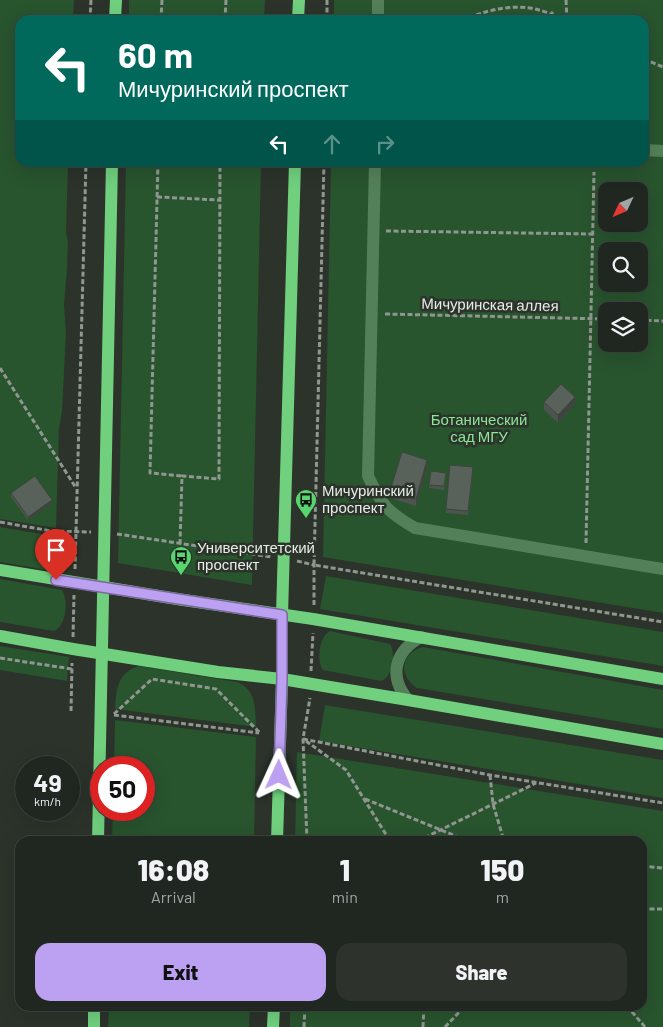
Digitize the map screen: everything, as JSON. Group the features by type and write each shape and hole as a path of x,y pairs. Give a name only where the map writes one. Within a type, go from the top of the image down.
{"main road":[{"path":"115,15 116,0"},
{"path":"298,15 299,0"},
{"path":"98,836 112,167"},
{"path":"277,836 295,167"},
{"path":"0,570 313,619 663,679"},
{"path":"0,636 218,672 282,679 663,744"},
{"path":"94,1011 94,1027"},
{"path":"273,1027 274,1011"}],"street":[{"path":"378,0 378,15"},
{"path":"649,150 663,151"},
{"path":"375,167 368,476 383,505 397,518 415,528 663,569"},
{"path":"408,700 400,690 397,668 402,654 409,644 421,637"}],"path":[{"path":"90,15 91,0"},
{"path":"162,0 162,15"},
{"path":"226,0 226,15"},
{"path":"327,0 327,15"},
{"path":"566,0 567,15"},
{"path":"476,15 510,3 538,5 556,15"},
{"path":"649,61 663,67"},
{"path":"71,711 86,167"},
{"path":"158,167 150,472 219,479 220,167"},
{"path":"307,836 303,739 311,684 324,167"},
{"path":"586,556 594,172"},
{"path":"157,196 219,200"},
{"path":"374,231 593,234"},
{"name":"Мичуринская аллея","path":"372,314 598,319"},
{"path":"648,320 663,320"},
{"path":"0,368 77,489"},
{"path":"180,544 182,476"},
{"path":"0,522 51,531 104,532 284,557 314,565 663,622"},
{"path":"0,658 72,670"},
{"path":"152,679 216,689 260,733 152,720 113,715 152,679"},
{"path":"303,739 490,775 663,803"},
{"path":"303,739 346,770 387,836"},
{"path":"490,775 493,804 503,836"},
{"path":"428,836 536,783"},
{"path":"364,799 456,836"},
{"path":"647,866 663,868"},
{"path":"647,909 663,909"},
{"path":"304,1011 304,1027"},
{"path":"423,1027 424,1011"},
{"path":"445,1027 460,1011"},
{"path":"631,1011 645,1027"}],"green space":[{"path":"0,0 74,0 73,15 15,15 15,167 68,167 66,233 68,241 64,305 66,333 62,411 59,429 56,528 0,519"},
{"path":"129,0 265,0 264,15 129,15"},
{"name":"Ботанический сад МГУ","path":"334,0 663,0 663,613 323,557 331,167 649,167 649,15 334,15"},
{"path":"126,167 261,167 252,585 118,563"},
{"path":"0,527 59,537 53,571 0,562"},
{"path":"326,576 663,632 663,666 320,609"},
{"path":"0,579 62,590 66,606 64,619 58,628 54,631 0,622"},
{"path":"330,631 390,644 393,659 391,670 385,679 381,681 323,670 319,655 321,643"},
{"path":"0,646 69,657 67,681 0,670"},
{"path":"423,647 663,690 663,729 417,688 407,677 404,665 410,654"},
{"path":"139,666 237,682 244,685 254,701 256,727 115,709 117,688 122,677"},
{"path":"325,705 663,760 663,798 319,741"},
{"path":"115,720 256,737 254,836 112,836 113,821 155,821 155,756 114,756"},
{"path":"297,752 663,811 663,1027 290,1027 290,1011 647,1011 647,836 295,836"},
{"path":"109,1011 250,1011 249,1027 108,1027"}],"building":[{"path":"561,384 575,397 558,415 544,402"},
{"path":"402,452 427,460 416,499 390,491"},
{"path":"450,465 473,467 468,511 446,509"},
{"path":"431,471 446,473 444,486 429,485"},
{"path":"35,476 52,500 28,517 11,493"}],"place":[{"name":"Мичуринский проспект","path":"306,519"},
{"name":"Университетский проспект","path":"181,576"}],"route":[{"path":"56,580 282,615 279,775"}]}
